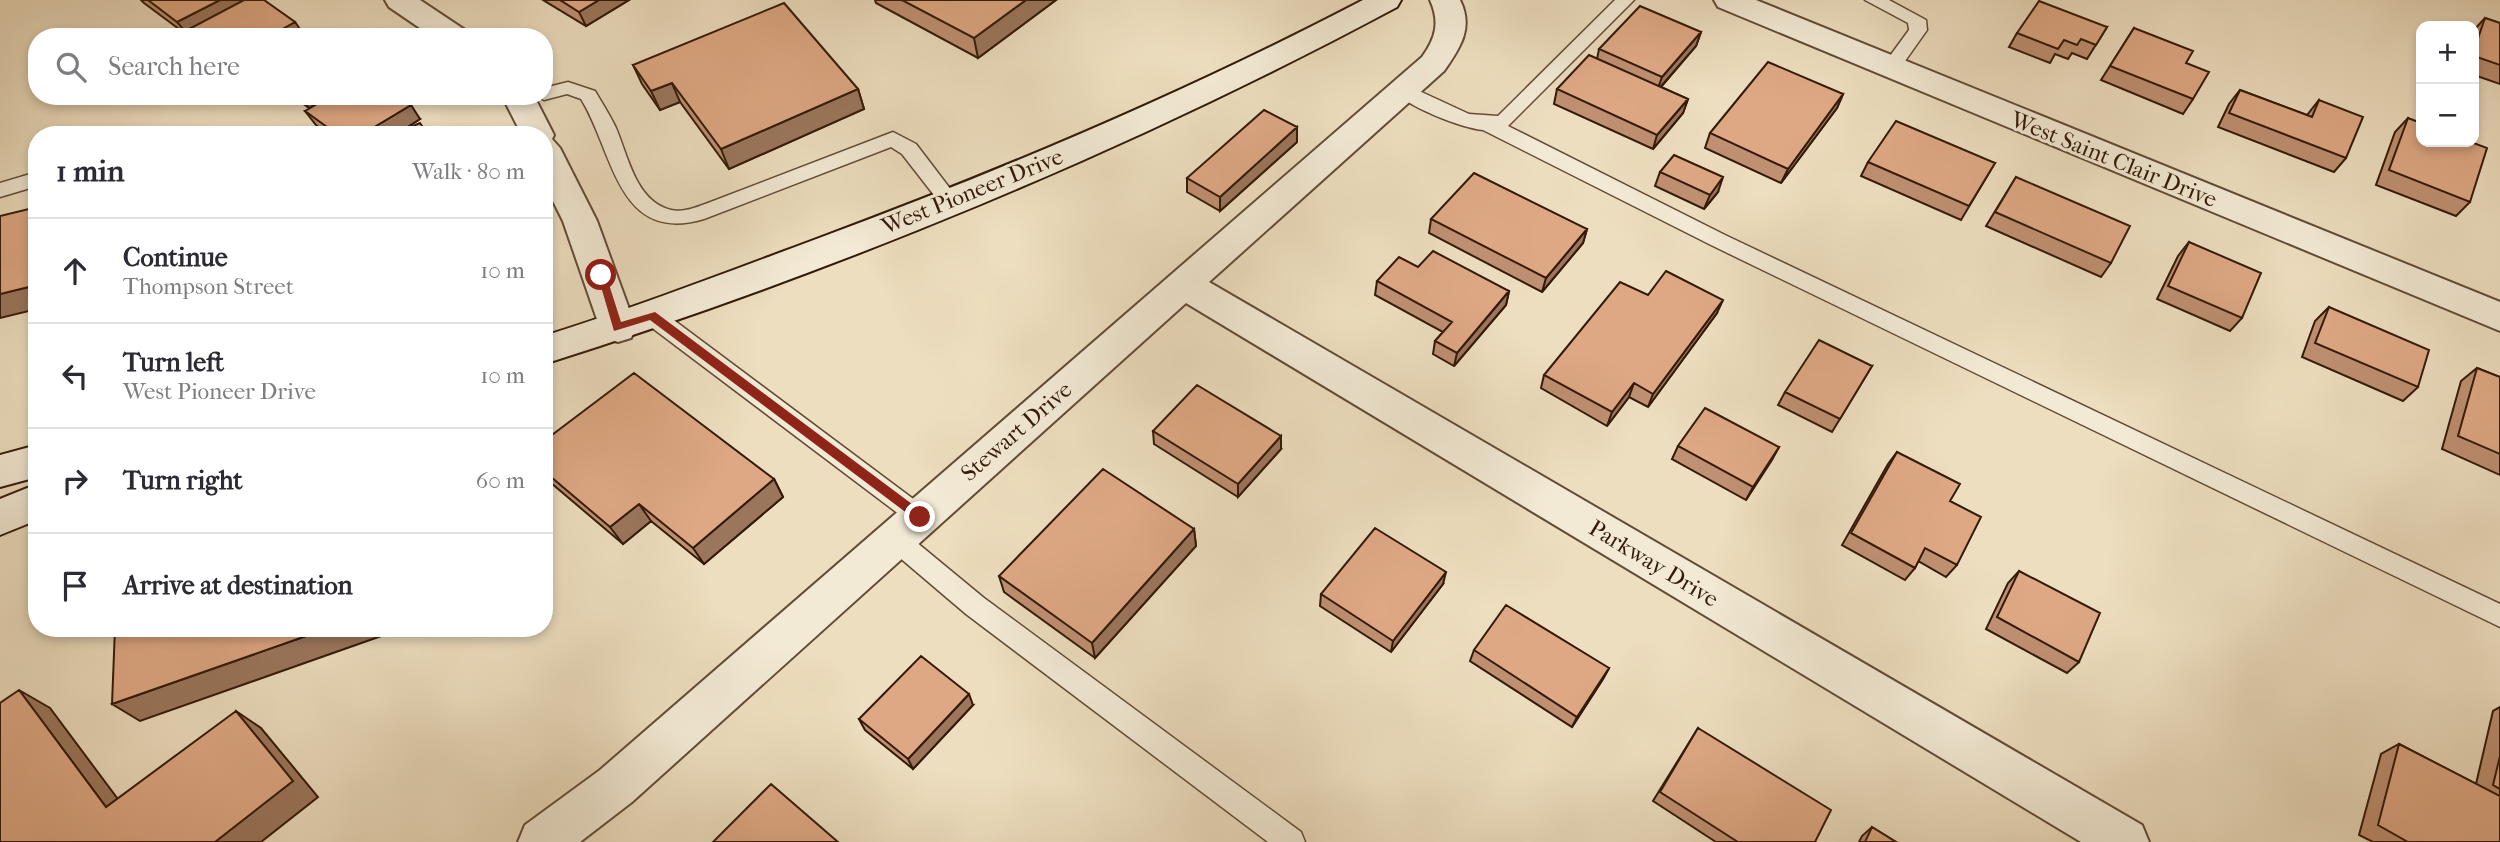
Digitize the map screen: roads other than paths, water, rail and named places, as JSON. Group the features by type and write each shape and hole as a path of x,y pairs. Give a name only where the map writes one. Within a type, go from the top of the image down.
{"street":[{"path":"400,0 441,28"},
{"name":"West Pioneer Drive","path":"553,348 618,328 951,203 1233,79 1386,0"},
{"name":"Stewart Drive","path":"542,842 616,786 1433,64 1452,38 1450,9 1445,0"},
{"name":"West Saint Clair Drive","path":"1729,0 2500,317"},
{"path":"532,105 536,126"},
{"path":"553,166 580,221 618,328"},
{"name":"Parkway Drive","path":"1182,284 2125,842"},
{"path":"0,471 28,463"},
{"path":"0,518 28,505"}],"lane":[{"path":"1490,125 1504,121 1625,0"},
{"path":"1874,0 1917,20 1918,30 1891,67"},
{"path":"553,92 568,88 588,95 606,128 628,184 642,204 667,217 687,217 715,208 893,139 909,149 951,203"},
{"path":"1402,89 1472,123 1490,125 1718,240 2500,616"},
{"path":"0,190 28,182"},
{"path":"651,315 907,528 975,606 1291,842"}]}
